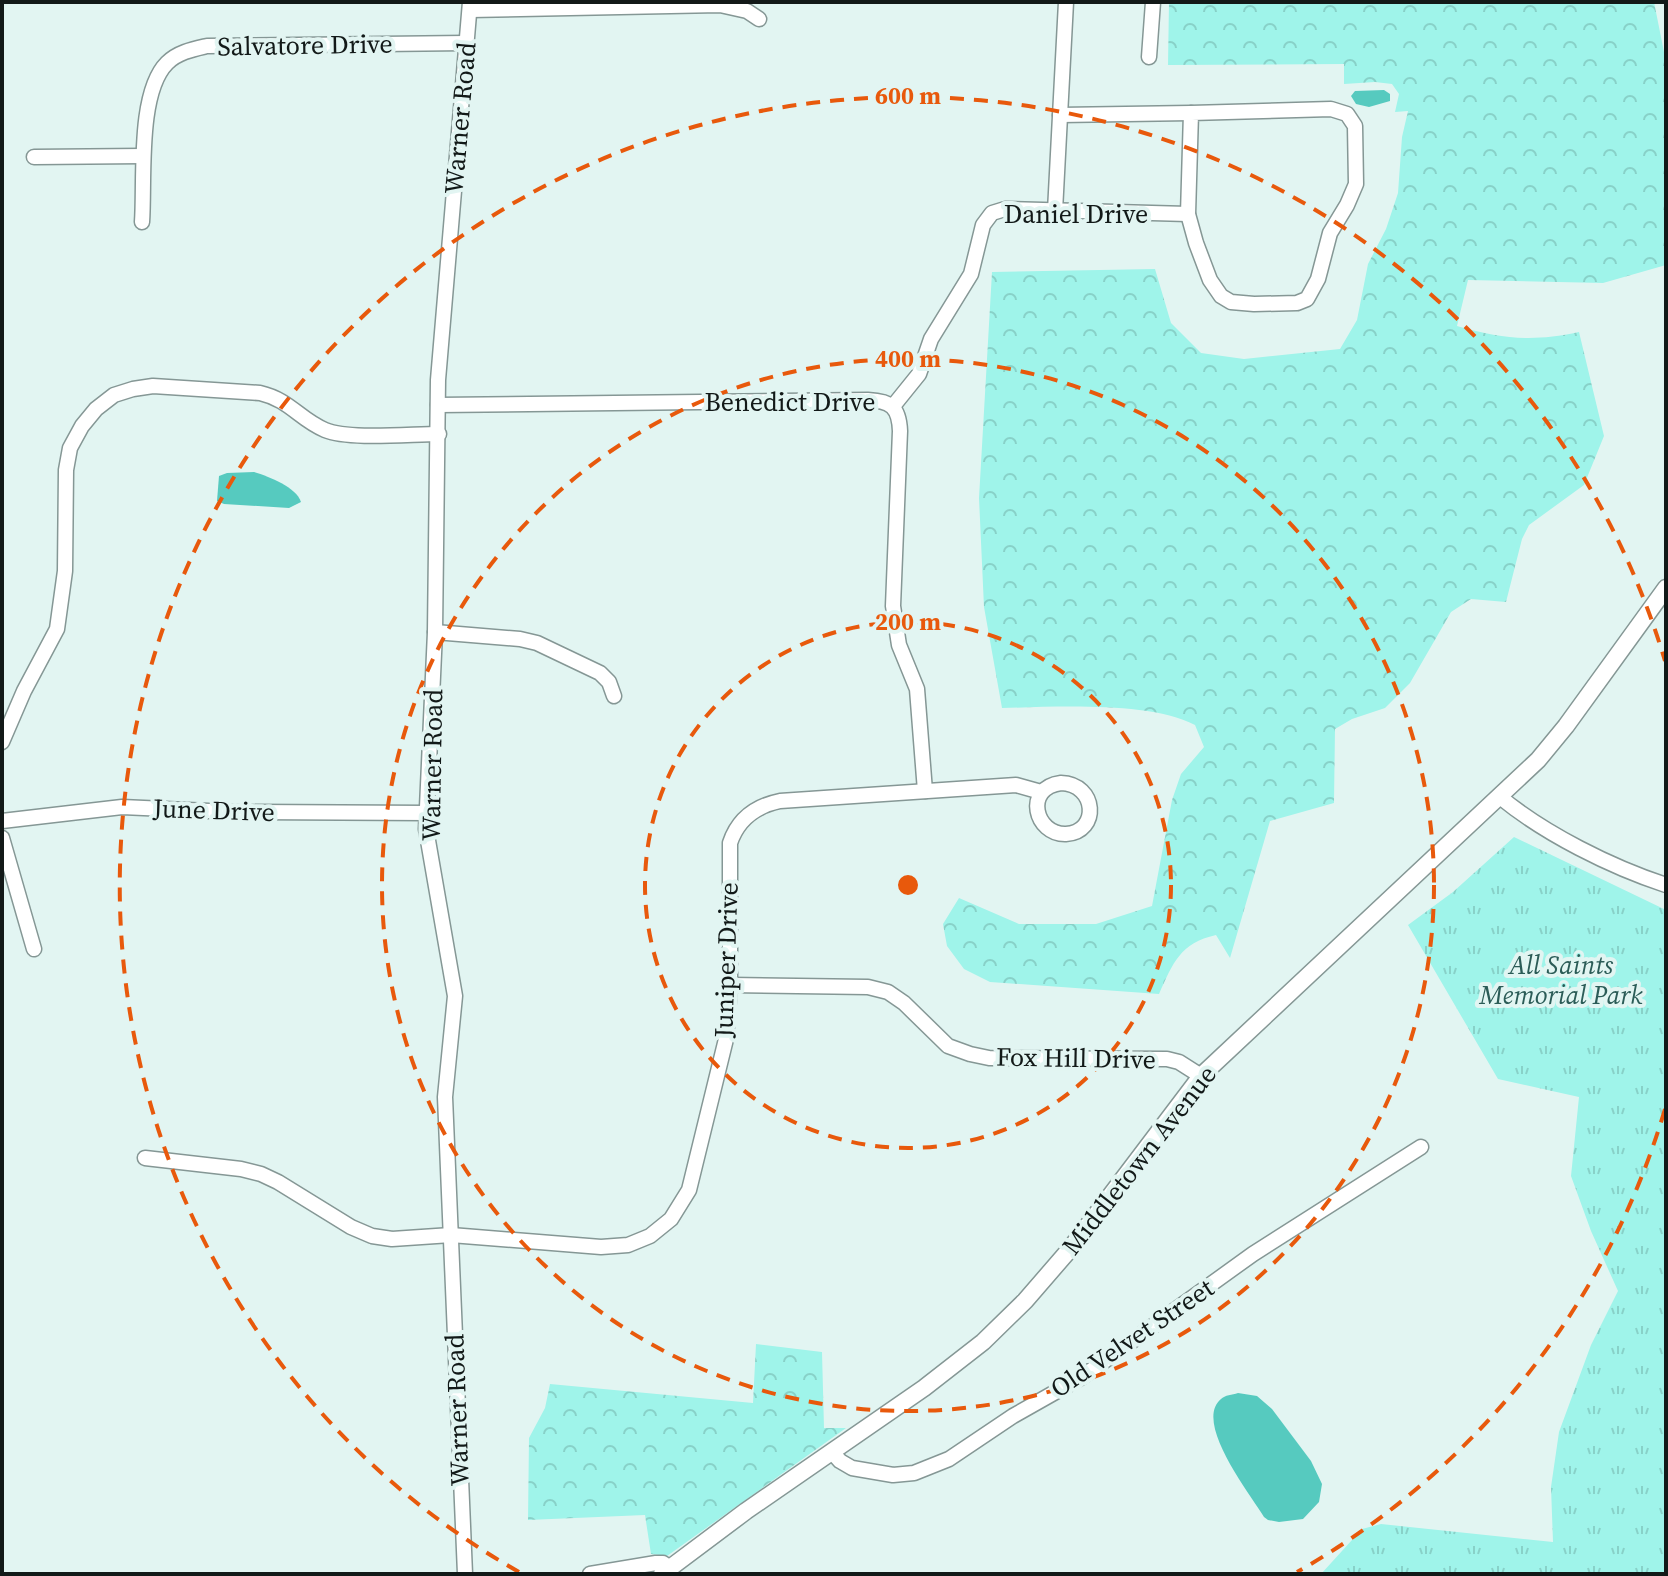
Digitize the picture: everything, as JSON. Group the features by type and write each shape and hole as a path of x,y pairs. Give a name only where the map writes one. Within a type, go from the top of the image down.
{"main road":[{"name":"Middletown Avenue","path":"666,1571 746,1511 948,1370 1014,1312 1070,1249 1201,1076 1538,760 1666,588"}],"street":[{"path":"1055,211 1066,2"},
{"path":"1149,57 1153,2"},
{"path":"470,6 720,5 747,11 759,19"},
{"name":"Warner Road","path":"465,1574 445,1097 455,996 426,829 435,632 438,405 470,6"},
{"name":"Salvatore Drive","path":"142,222 143,156 150,98 157,78 168,62 186,51 207,46 466,43"},
{"path":"1060,115 1331,109 1350,117 1355,126 1357,176 1354,191 1327,241 1315,288 1307,299 1297,303 1231,302 1221,296 1210,280 1188,214 1191,113"},
{"path":"34,157 143,156"},
{"name":"Daniel Drive","path":"894,405 919,374 931,339 971,274 986,219 992,213 1005,209 1188,214"},
{"path":"2,742 24,691 57,629 65,571 65,489 70,448 96,409 114,395 153,386 260,393 284,402 313,425 329,432 439,434"},
{"name":"Benedict Drive","path":"438,405 868,400 885,400 894,405 900,417 900,431 893,606 899,645 917,689 925,791"},
{"path":"435,632 537,643 600,673 609,682 614,696"},
{"name":"Juniper Drive","path":"145,1158 261,1174 372,1236 392,1239 451,1235 614,1247 639,1242 661,1229 689,1190 726,1039 730,985 730,843 746,816 758,808 780,801 1016,785 1041,792"},
{"path":"1500,797 1569,842 1666,885"},
{"name":"June Drive","path":"2,821 122,807 231,812 427,813"},
{"path":"2,838 34,949"},
{"name":"Fox Hill Drive","path":"730,985 868,987 888,992 904,1003 948,1046 970,1054 989,1058 1167,1059 1179,1062 1201,1076"},
{"name":"Old Velvet Street","path":"832,1452 852,1468 893,1475 914,1473 949,1459 1013,1416 1082,1377 1253,1254 1421,1147"},
{"path":"590,1574 656,1563 663,1563 666,1571"}],"green space":[{"path":"1169,2 1654,2 1666,62 1666,265 1603,283 1468,280 1457,326 1518,338 1579,332 1604,436 1584,485 1529,525 1522,539 1506,602 1471,599 1451,612 1410,683 1385,708 1352,719 1335,729 1334,803 1270,821 1230,958 1216,935 1194,943 1179,956 1159,994 990,982 964,969 947,946 943,924 959,898 1019,924 1096,924 1152,906 1172,800 1181,774 1204,747 1195,725 1153,712 1101,707 1002,708 984,607 979,498 992,272 1155,269 1171,323 1201,353 1244,359 1340,349 1357,320 1368,264 1386,229 1398,193 1402,137 1408,111 1395,112 1399,94 1392,84 1344,84 1344,64 1168,65"},
{"name":"All Saints Memorial Park","path":"1514,837 1666,910 1666,1574 1321,1574 1362,1529 1381,1524 1553,1542 1551,1487 1559,1432 1591,1345 1618,1291 1571,1176 1579,1097 1498,1079 1408,925 1453,892"},
{"path":"756,1344 822,1352 824,1428 846,1428 667,1556 651,1554 645,1515 528,1520 529,1438 545,1408 550,1384 753,1403"}],"shaded area":[{"path":"1384,90 1390,94 1390,101 1369,107 1356,104 1351,96 1355,91"},
{"path":"254,472 288,487 301,502 289,508 217,501 219,476"},
{"path":"1238,1393 1257,1396 1272,1409 1311,1461 1322,1484 1319,1502 1303,1519 1279,1522 1264,1517 1227,1458 1214,1424 1214,1410 1223,1398"}]}
